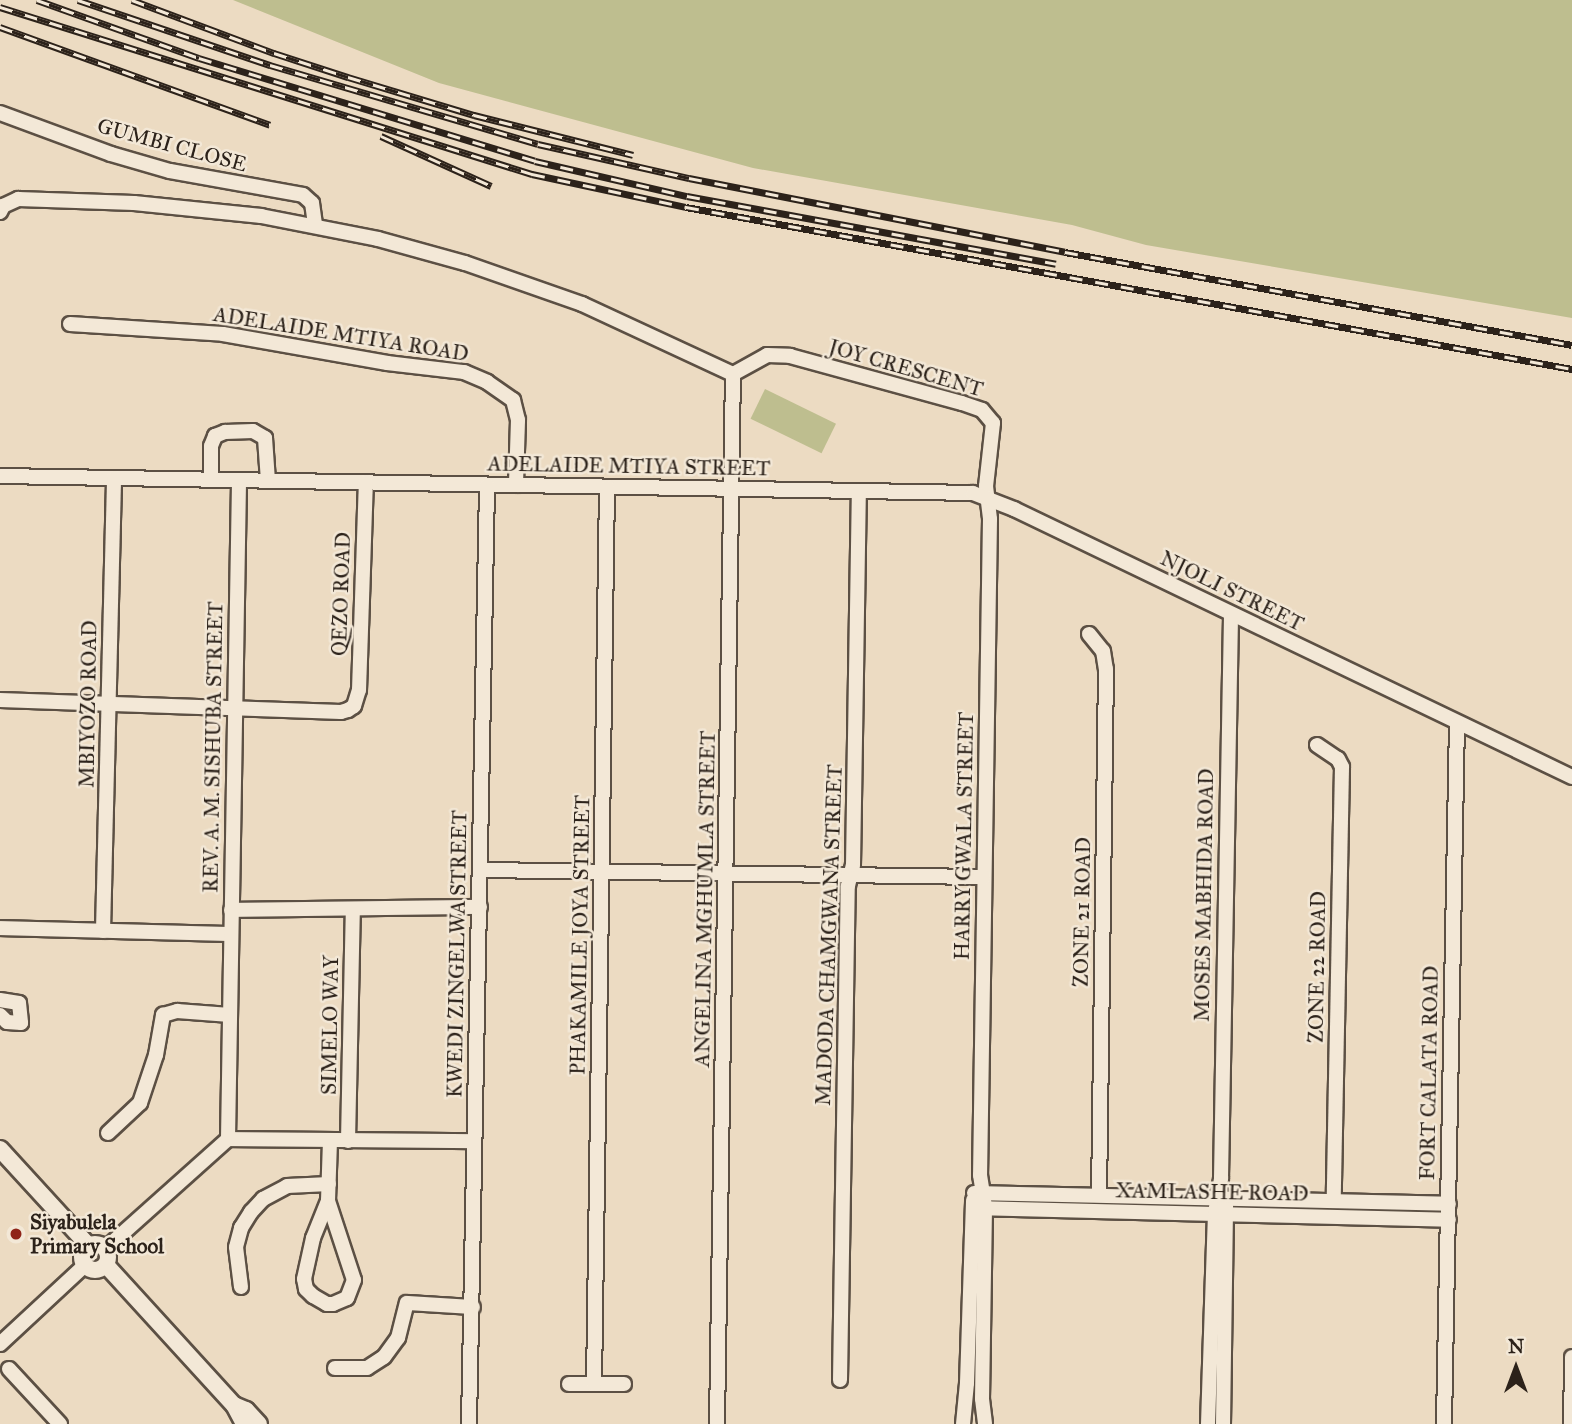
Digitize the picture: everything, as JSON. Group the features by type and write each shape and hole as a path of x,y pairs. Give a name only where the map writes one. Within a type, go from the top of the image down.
{"street":[{"name":"GUMBI CLOSE","path":"0,113 111,154 170,171 303,195 313,203 315,225"},
{"path":"2,209 18,199 134,203 201,209 315,225 410,247 519,281 582,304 733,374"},
{"name":"ADELAIDE MTIYA ROAD","path":"70,324 223,334 387,363 464,372 487,382 513,400 518,420 516,485"},
{"name":"JOY CRESCENT","path":"733,374 767,355 777,354 982,410 989,415 994,429 986,486 988,498"},
{"name":"ANGELINA MGHUMLA STREET","path":"718,1424 733,374"},
{"path":"211,480 211,446 215,436 245,431 261,433 265,438 268,481"},
{"name":"ADELAIDE MTIYA STREET","path":"0,476 973,493 988,498"},
{"name":"MBIYOZO ROAD","path":"103,931 114,478"},
{"name":"REV. A. M. SISHUBA STREET","path":"228,1139 239,480"},
{"name":"QEZO ROAD","path":"235,708 341,712 354,706 359,690 366,482"},
{"name":"KWEDI ZINGELWA STREET","path":"470,1424 487,485"},
{"name":"PHAKAMILE JOYA STREET","path":"594,1384 607,486"},
{"name":"MADODA CHAMGWANA STREET","path":"840,1380 848,886 853,865 859,491"},
{"name":"NJOLI STREET","path":"988,498 1572,778"},
{"name":"HARRY GWALA STREET","path":"985,1424 982,1399 979,1175 990,519 988,498"},
{"name":"MOSES MABHIDA ROAD","path":"1208,1424 1221,1178 1231,614"},
{"name":"ZONE 21 ROAD","path":"1089,634 1103,651 1106,669 1099,1195"},
{"path":"0,700 235,708"},
{"name":"FORT CALATA ROAD","path":"1444,1424 1457,723"},
{"name":"ZONE 22 ROAD","path":"1317,745 1338,759 1342,768 1334,1201"},
{"path":"481,870 984,877"},
{"path":"231,910 353,911 480,907"},
{"name":"SIMELO WAY","path":"348,1141 353,911"},
{"path":"0,928 231,934"},
{"path":"0,1000 19,1003 21,1023 7,1022 0,1016"},
{"path":"108,1133 140,1103 156,1055 163,1014 177,1012 230,1015"},
{"path":"0,1344 85,1265 82,1255 100,1253 228,1139 474,1141"},
{"path":"328,1201 354,1280 347,1298 333,1304 327,1304 313,1296 306,1289 304,1279 313,1238 328,1201 330,1141"},
{"path":"0,1149 100,1253 234,1405 244,1424"},
{"path":"242,1287 236,1247 241,1228 251,1212 263,1199 286,1186 329,1184"},
{"name":"XAMLASHE ROAD","path":"979,1201 1099,1195 1220,1206 1449,1220"},
{"name":"HARRY GWALA STREET","path":"963,1424 979,1201"},
{"name":"XAMLASHE ROAD","path":"979,1201 1220,1206 1334,1201 1449,1204"},
{"name":"MOSES MABHIDA ROAD","path":"1220,1206 1223,1424"},
{"path":"335,1368 367,1368 384,1357 398,1338 407,1303 473,1307"},
{"path":"1571,1424 1572,1357"},
{"path":"9,1369 60,1424"},
{"path":"569,1384 624,1384"},
{"path":"234,1405 246,1410 259,1424"}],"green space":[{"path":"233,0 1572,0 1572,318 1146,245 1072,225 753,168 439,83"},
{"path":"765,389 836,424 822,453 751,419"}],"railway":[{"path":"37,0 199,58 535,161 687,196 1056,264"},
{"path":"78,0 270,65 538,144 689,178 1065,252 1572,345"},
{"path":"132,0 274,53 348,77 474,115 633,155"},
{"path":"0,7 532,174 686,207 1572,369"},
{"path":"0,27 270,125"},
{"path":"381,136 491,186"}],"place":[{"name":"Siyabulela Primary School","path":"16,1234"}]}
